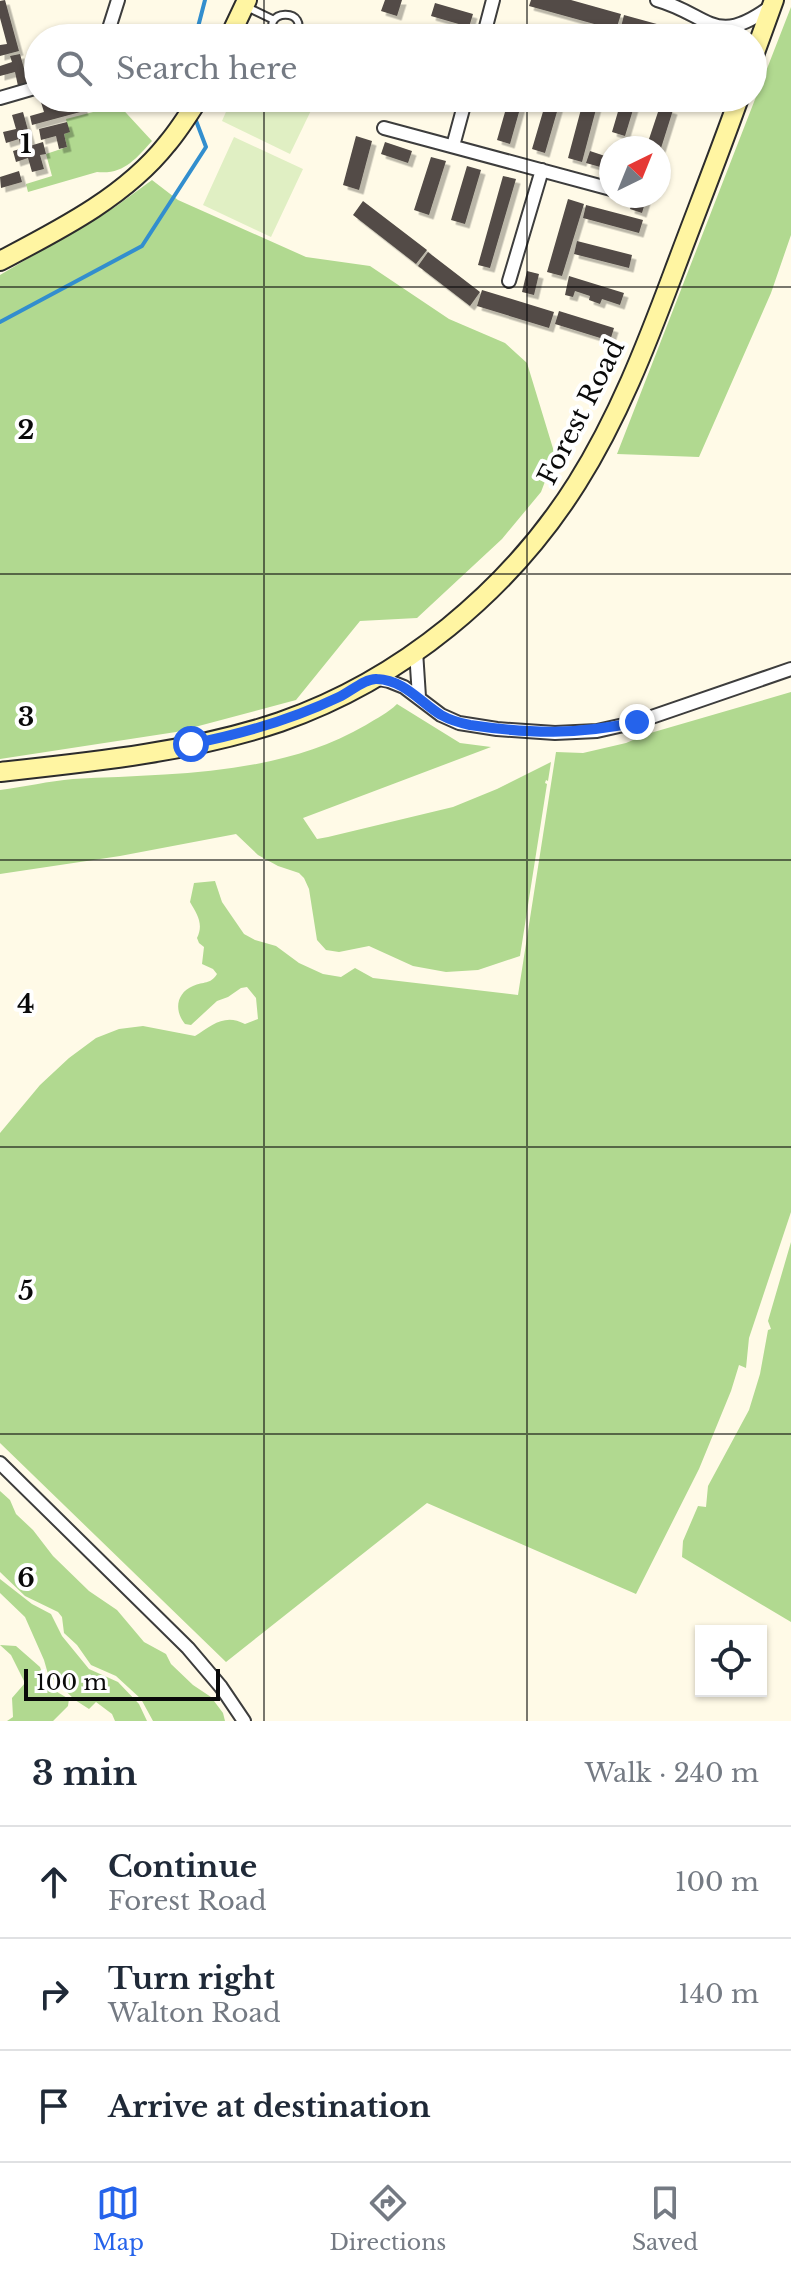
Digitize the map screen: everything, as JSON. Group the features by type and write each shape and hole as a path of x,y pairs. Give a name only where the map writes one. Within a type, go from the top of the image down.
{"street":[{"path":"110,24 118,0"},
{"path":"487,24 493,0"},
{"path":"657,0 711,24"},
{"path":"235,24 245,3"},
{"path":"744,24 773,3"},
{"path":"765,24 773,3"},
{"path":"0,98 24,91"},
{"path":"0,260 60,229 111,196 166,146 189,112"},
{"path":"453,146 462,112"},
{"name":"Forest Road","path":"0,772 113,758 217,739 279,722 346,694 416,651 459,618 510,570 547,527 593,457 638,362 734,112"},
{"path":"384,128 599,186"},
{"path":"509,281 542,170"},
{"path":"416,651 419,697"},
{"path":"373,678 397,684 441,715 459,723 555,733 597,731 637,722 791,669"},
{"path":"0,1463 188,1648 221,1687 244,1721"}],"lane":[{"path":"245,3 274,20"},
{"path":"273,24 274,20 286,14 295,18 298,24"}],"green space":[{"path":"791,7 791,235 771,293 699,457 617,454 750,112 767,112 767,69"},
{"path":"93,112 125,112 152,141 122,168 28,192 26,184 52,176 46,154 67,147 64,134 69,132 66,119"},
{"path":"226,112 310,112 290,154 222,121"},
{"path":"234,137 303,169 271,237 203,205"},
{"path":"152,180 178,200 306,257 370,266 449,319 505,343 527,363 555,455 541,492 502,539 417,618 360,621 296,700 176,732 0,759 0,275 115,207"},
{"path":"791,692 791,1212 749,1338 746,1368 739,1365 699,1469 636,1594 427,1503 226,1662 0,1443 0,1133 40,1085 96,1038 119,1029 143,1026 195,1036 225,1020 245,1024 258,1019 256,998 247,987 217,1001 191,1025 181,1019 178,1003 183,993 217,974 202,964 204,947 197,938 200,924 190,902 194,883 215,881 222,902 244,934 276,946 299,963 323,974 341,977 355,968 373,978 518,995 556,752 583,753 626,743"},
{"path":"397,704 460,743 491,747 303,818 317,839 328,837 453,807 551,762 545,783 520,956 478,970 446,972 413,966 369,946 339,952 326,950 317,940 309,889 304,878 258,855 236,834 0,874 0,790 64,780 186,773 261,763 332,742 366,725"},
{"path":"791,1242 791,1622 682,1557 683,1541 698,1506 706,1507 708,1486 749,1410 768,1330 771,1329 768,1321"},
{"path":"0,1491 53,1556 89,1591 117,1610 144,1642 166,1654 171,1664 211,1697 225,1721 153,1721 141,1699 116,1676 91,1665 64,1633 62,1617 58,1612 25,1596 0,1572"},
{"path":"0,1579 32,1604 51,1614 62,1636 89,1669 118,1682 139,1704 147,1721 115,1721 112,1714 96,1702 89,1709 48,1674 25,1617 0,1593"},
{"path":"0,1645 16,1646 40,1667 47,1686 69,1699 68,1706 53,1721 7,1721 13,1717 12,1698 25,1683 11,1655"}],"building":[{"path":"5,0 19,51 0,56 0,45 7,44 0,18 0,1"},
{"path":"385,0 402,0 397,16 381,11"},
{"path":"531,0 571,0 621,14 618,24 594,24 529,6"},
{"path":"435,3 473,14 470,24 431,16"},
{"path":"624,15 657,24 622,24"},
{"path":"20,54 24,84 18,86 15,72 0,76 0,66 12,62 10,56"},
{"path":"23,112 31,141 20,144 19,139 6,143 3,132 16,129 12,115"},
{"path":"44,112 80,112 32,125 30,116"},
{"path":"505,112 519,112 510,144 497,140"},
{"path":"543,112 557,112 545,153 532,149"},
{"path":"580,112 595,112 582,162 568,158"},
{"path":"618,112 632,112 625,136 612,132"},
{"path":"658,112 672,112 665,136 650,136"},
{"path":"67,122 70,132 64,134 67,147 59,149 56,136 41,140 39,129"},
{"path":"356,136 372,141 359,190 343,185"},
{"path":"43,142 46,154 40,155 44,169 32,172 28,158 16,162 13,151"},
{"path":"385,142 412,151 408,163 381,154"},
{"path":"590,151 599,154 599,167 586,163"},
{"path":"431,157 446,161 429,215 414,210"},
{"path":"467,166 481,170 465,224 451,220"},
{"path":"19,171 22,182 1,188 0,177"},
{"path":"503,176 516,179 490,268 478,265"},
{"path":"568,199 584,204 562,276 547,272"},
{"path":"363,201 427,250 416,264 353,215"},
{"path":"586,205 643,220 639,233 583,218"},
{"path":"577,241 632,255 629,268 574,254"},
{"path":"428,252 480,292 470,306 418,266"},
{"path":"527,271 539,274 534,295 522,292"},
{"path":"569,276 624,293 620,305 602,299 600,304 589,300 590,296 575,291 573,297 565,295"},
{"path":"482,290 554,312 549,328 477,306"},
{"path":"559,311 614,328 610,341 555,324"}],"waterway":[{"path":"199,24 205,0"},
{"path":"0,322 142,246 206,147 195,118"}],"route":[{"path":"191,744 279,722 330,702 373,678 404,687 441,715 470,725 555,733 597,731 637,722"}]}
